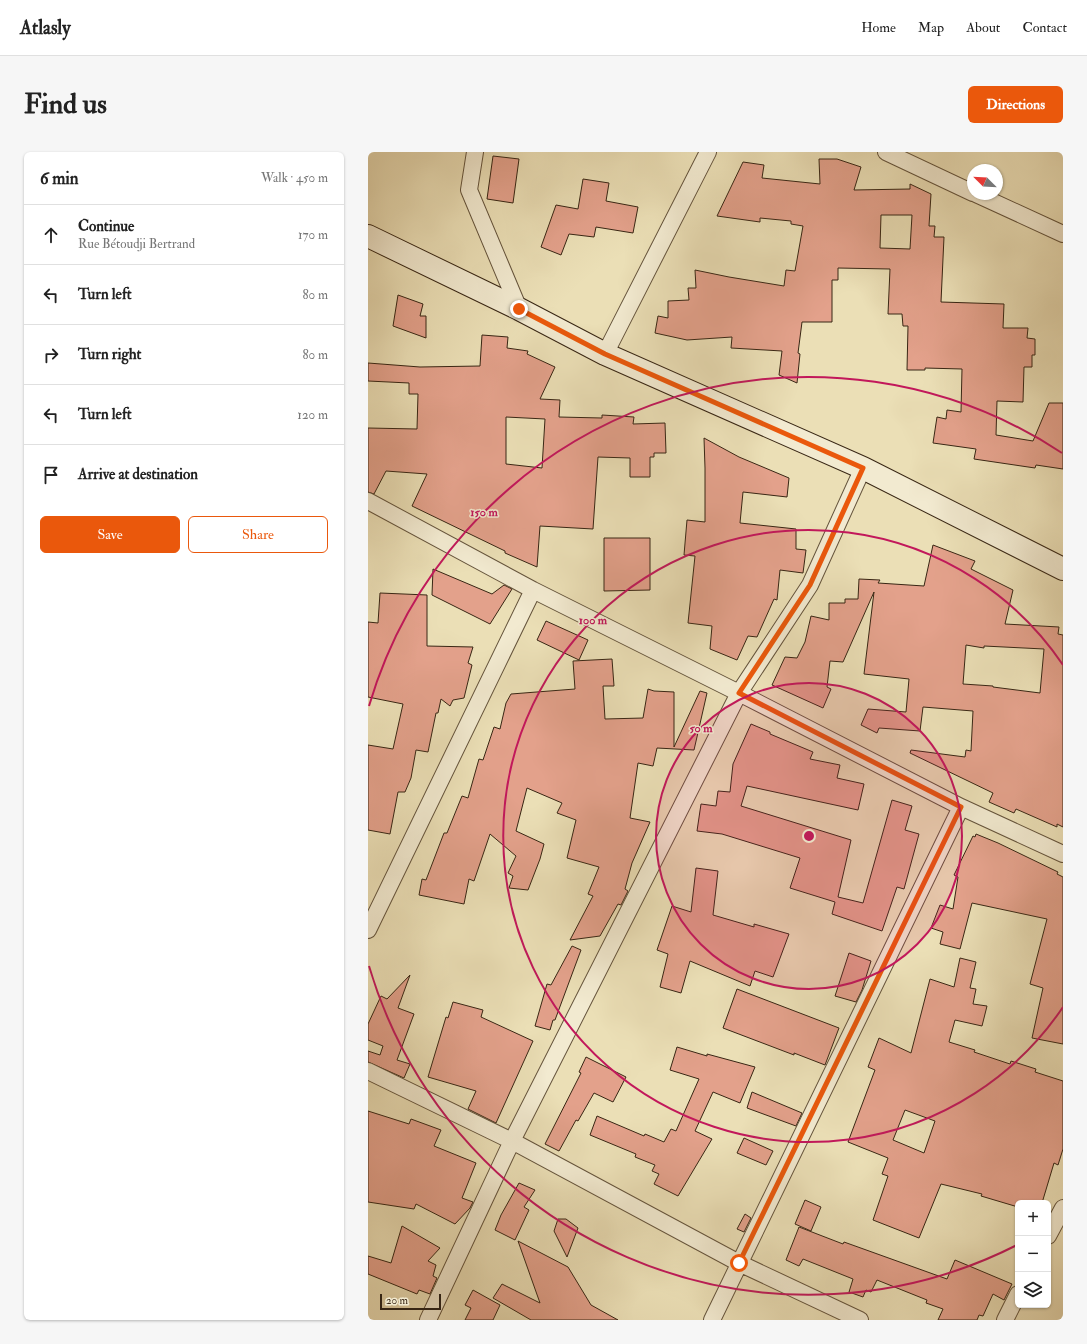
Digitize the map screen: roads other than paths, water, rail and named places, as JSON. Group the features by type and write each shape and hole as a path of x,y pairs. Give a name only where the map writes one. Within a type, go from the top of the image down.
{"street":[{"path":"475,152 469,190 519,309"},
{"path":"605,354 708,152"},
{"path":"886,152 967,190"},
{"path":"989,200 1063,234"},
{"path":"368,236 519,309 605,354 863,468 1063,569"},
{"path":"428,1320 512,1141 739,693 810,585 863,468"},
{"path":"368,501 533,590 739,693 961,807 1063,854"},
{"path":"368,930 533,590"},
{"path":"712,1320 961,807"},
{"path":"368,1071 512,1141 739,1263 860,1320"},
{"path":"1051,1230 1063,1208"},
{"path":"1004,1320 1015,1300"}]}
